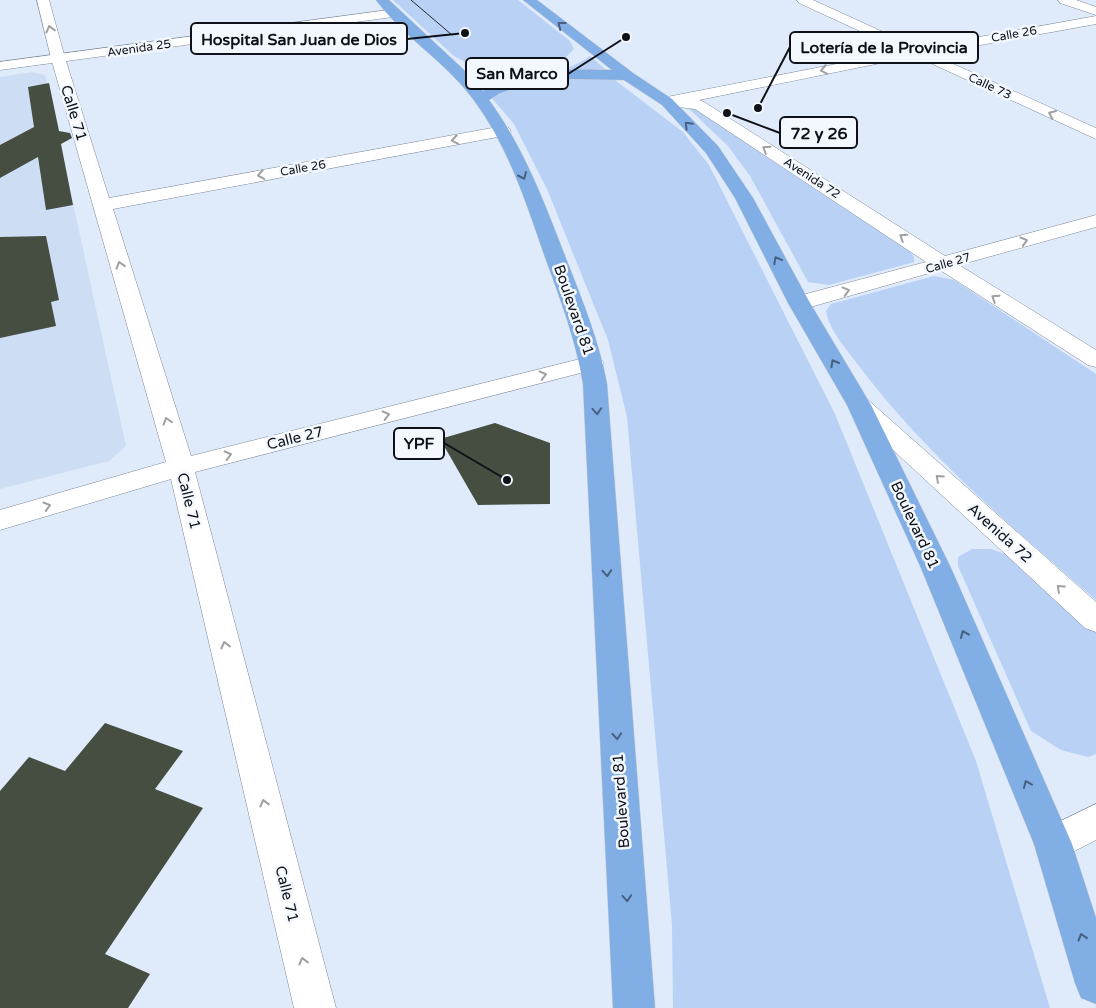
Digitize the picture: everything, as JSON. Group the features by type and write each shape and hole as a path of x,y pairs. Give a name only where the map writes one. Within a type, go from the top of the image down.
{"highway":[{"path":"382,0 451,63 481,99 503,131"},
{"name":"Avenida 72","path":"529,0 580,52 628,76 667,102"},
{"path":"502,72 545,69 567,62 580,52"},
{"path":"451,63 477,70"},
{"path":"481,99 491,90 505,84 584,73 628,76"},
{"name":"Boulevard 81","path":"667,102 712,150 744,198 799,303 859,405 936,568 1053,844 1096,983"},
{"name":"Boulevard 81","path":"503,131 538,210 586,338 592,363 598,432 634,1008"}],"street":[{"name":"Calle 71","path":"43,0 58,58 181,467 315,1008"},
{"name":"Calle 73","path":"803,0 1096,134"},
{"path":"1064,0 1096,11"},
{"name":"Avenida 25","path":"0,66 396,13"},
{"name":"Calle 26","path":"667,102 917,52 1096,20"},
{"name":"Avenida 72","path":"667,102 699,105 943,264 1096,360"},
{"name":"Calle 26","path":"102,205 503,131"},
{"name":"Calle 27","path":"799,303 1096,221"},
{"path":"1018,312 1096,336"},
{"name":"Calle 27","path":"0,520 181,467 592,363"},
{"name":"Avenida 72","path":"859,405 1096,620"},
{"path":"1053,844 1096,821"}],"shaded area":[{"path":"393,0 518,0 570,41 574,49 565,58 553,63 522,68 501,69 467,63 454,56"},
{"path":"590,56 605,69 577,70 549,73 577,64"},
{"path":"32,72 45,75 126,446 109,461 0,489 0,77"},
{"path":"470,73 500,76 537,75 510,80 484,88"},
{"path":"592,74 611,77 683,132 709,165 835,414 976,761 1050,1008 673,1008 672,925 627,417 608,340 547,189 514,124 491,97 502,89"},
{"path":"688,108 696,108 909,250 914,257 914,262 829,285 808,282 750,176 728,146"},
{"path":"934,276 954,280 1096,374 1096,600 971,489 912,430 844,347 831,325 826,311 831,304"},
{"path":"972,549 991,549 1011,556 1096,632 1096,754 1088,757 1061,750 1031,731 958,566 958,557"}],"building":[{"path":"49,83 59,131 70,133 72,138 61,144 73,205 46,210 38,157 0,178 0,145 34,127 28,87"},
{"path":"46,236 59,300 51,302 56,326 0,338 0,237"},
{"path":"495,423 550,443 550,504 478,505 440,439"},
{"path":"105,723 183,751 155,789 203,808 105,954 150,974 128,1008 0,1008 0,791 29,757 65,771"}],"tram line":[{"path":"411,0 452,35"}],"place":[{"name":"Hospital San Juan de Dios","path":"465,33"},
{"name":"San Marco","path":"626,37"},
{"name":"Lotería de la Provincia","path":"758,108"},
{"name":"72 y 26","path":"727,113"},
{"name":"YPF","path":"507,480"}]}
